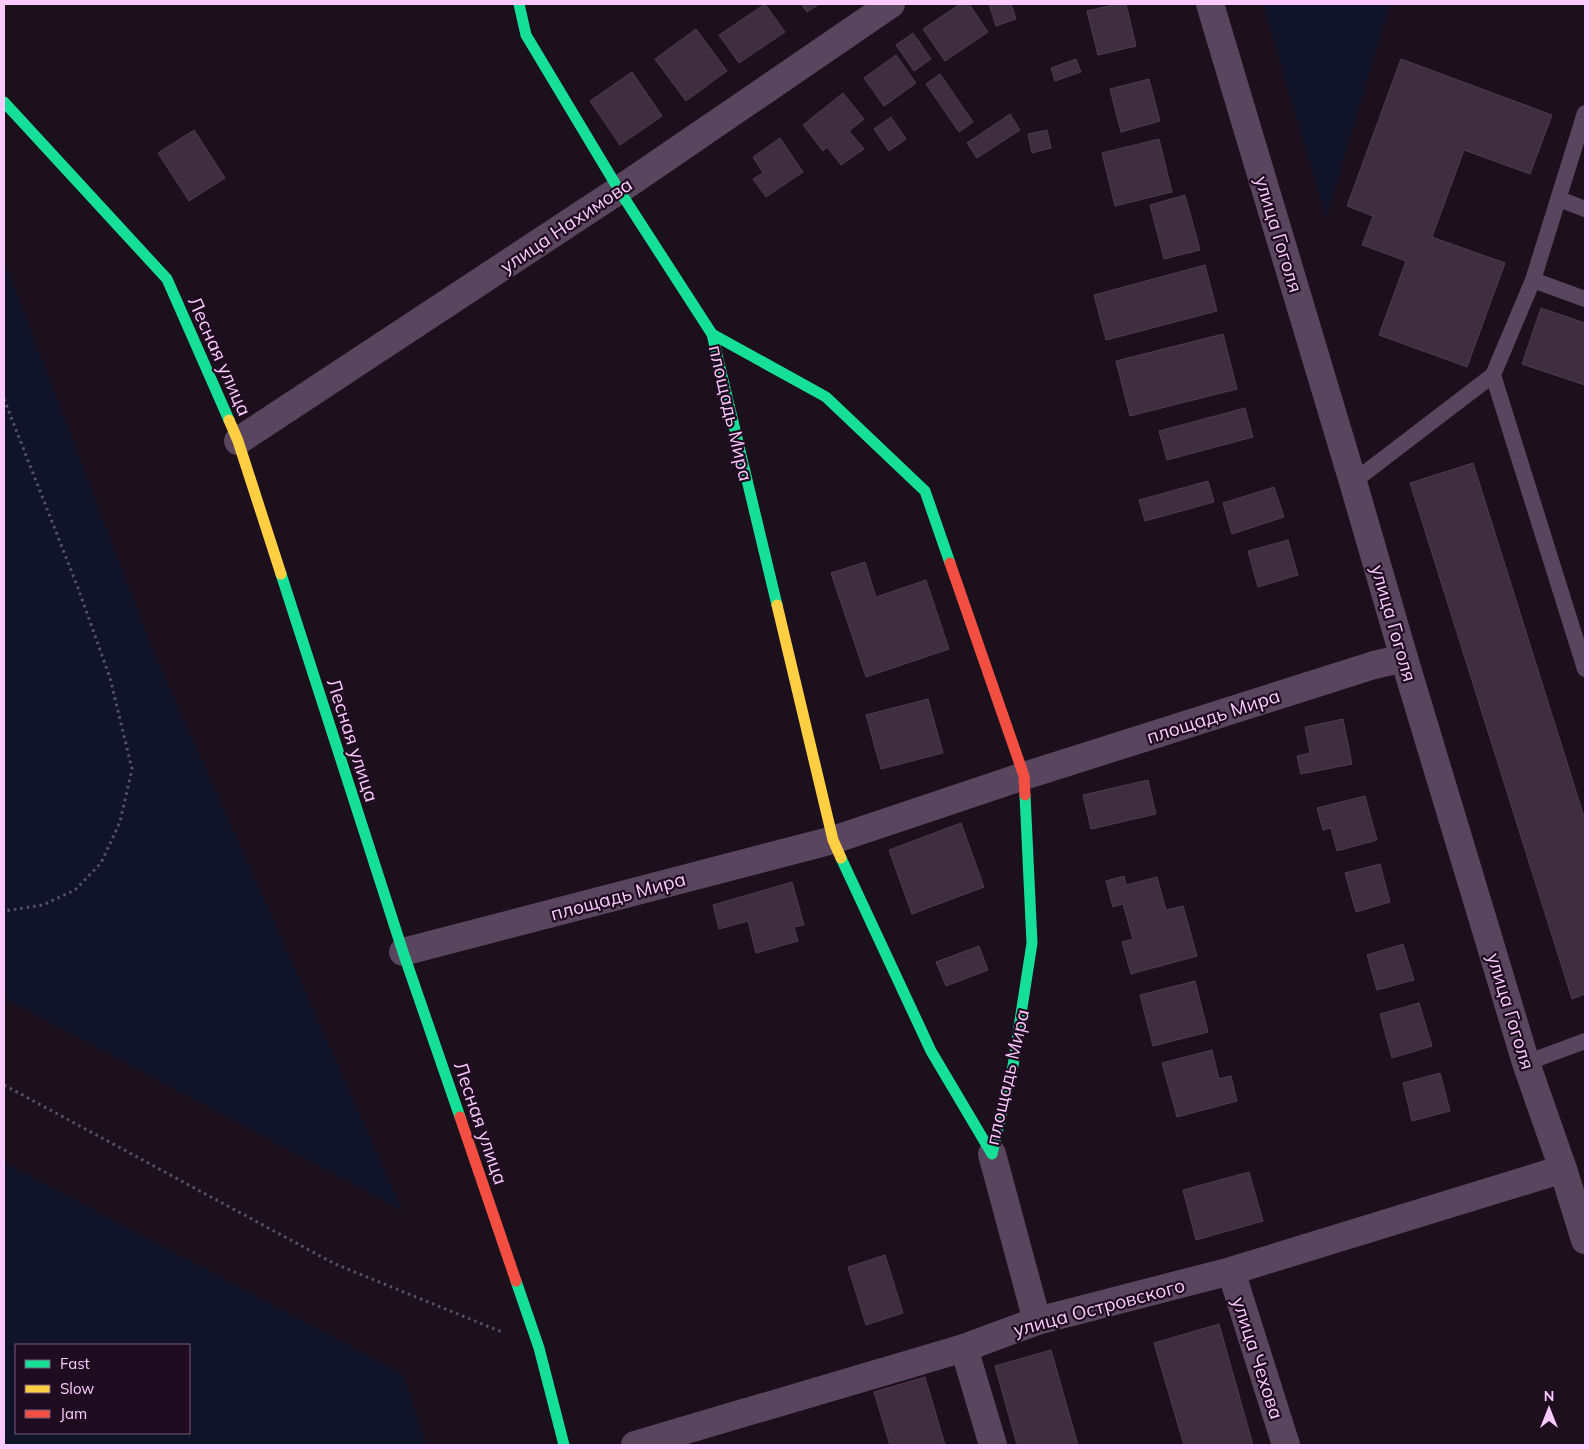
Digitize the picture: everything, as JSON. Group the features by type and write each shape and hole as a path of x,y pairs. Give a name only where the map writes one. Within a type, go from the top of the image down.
{"street":[{"path":"518,4 526,35 620,190 712,334"},
{"name":"улица Нахимова","path":"238,441 620,190 891,4"},
{"name":"улица Гоголя","path":"1210,4 1526,1064 1563,1169 1585,1240"},
{"name":"Лесная улица","path":"4,102 167,280 238,441 403,952 539,1348 564,1445"},
{"name":"площадь Мира","path":"712,334 826,397 925,491 1024,776 1032,943 1013,1066 992,1154"},
{"name":"площадь Мира","path":"712,334 833,840 931,1051 992,1154"},
{"name":"площадь Мира","path":"403,952 833,840 1024,776 1374,665 1404,658"},
{"path":"992,1154 1037,1321"},
{"name":"улица Островского","path":"635,1445 964,1348 1037,1321 1231,1271 1563,1169"},
{"name":"улица Чехова","path":"1231,1271 1286,1445"},
{"path":"964,1348 993,1445"}],"lane":[{"path":"1353,482 1493,375 1533,280 1585,113"},
{"path":"1559,199 1585,209"},
{"path":"1533,280 1585,299"},
{"path":"1493,375 1585,669"},
{"path":"1526,1064 1585,1041"}],"path":[{"path":"4,399 78,588 110,678 132,769 120,822 101,863 75,890 67,894 43,905 4,911"},
{"path":"4,1085 335,1264 539,1348"}],"shaded area":[{"path":"1263,4 1390,4 1326,218"},
{"path":"4,259 152,648 403,1211 4,998"},
{"path":"4,1162 403,1374 427,1445 4,1445"}],"building":[{"path":"765,4 785,32 739,63 719,35"},
{"path":"801,4 819,4 807,12"},
{"path":"960,4 969,4 988,32 945,61 923,29"},
{"path":"989,4 1011,4 1016,19 996,26"},
{"path":"1117,4 1126,4 1136,46 1098,55 1087,11"},
{"path":"696,29 727,71 686,101 655,59"},
{"path":"913,33 931,59 914,71 896,45"},
{"path":"896,55 916,83 884,106 864,78"},
{"path":"1076,59 1081,72 1055,81 1051,68"},
{"path":"1401,59 1552,115 1530,174 1464,150 1432,237 1505,263 1467,367 1379,335 1406,261 1362,245 1373,216 1347,206"},
{"path":"632,72 662,116 620,145 590,101"},
{"path":"940,74 973,122 959,132 926,84"},
{"path":"1149,79 1160,121 1121,132 1110,89"},
{"path":"843,93 864,119 849,131 864,149 841,165 827,147 823,151 803,125"},
{"path":"1010,114 1020,130 977,158 967,143"},
{"path":"891,117 906,139 889,151 874,129"},
{"path":"194,130 225,178 189,201 158,153"},
{"path":"1047,130 1051,148 1032,153 1028,134"},
{"path":"780,138 803,172 766,197 753,179 763,173 753,157"},
{"path":"1159,139 1172,192 1115,206 1102,153"},
{"path":"1185,195 1200,250 1164,259 1150,205"},
{"path":"1205,265 1217,311 1106,340 1094,295"},
{"path":"1541,308 1585,323 1585,385 1522,364"},
{"path":"1223,334 1237,389 1130,416 1116,361"},
{"path":"1245,408 1253,437 1167,460 1159,431"},
{"path":"1473,463 1585,820 1585,994 1572,999 1410,483"},
{"path":"1208,481 1214,502 1145,521 1139,500"},
{"path":"1274,487 1284,517 1232,534 1223,503"},
{"path":"1288,540 1298,575 1258,587 1248,551"},
{"path":"865,562 876,597 926,580 949,649 866,677 831,573"},
{"path":"928,699 943,753 881,769 866,715"},
{"path":"1343,719 1352,764 1301,774 1297,756 1310,753 1305,727"},
{"path":"1148,780 1156,814 1091,829 1083,795"},
{"path":"1365,796 1377,840 1337,851 1331,828 1323,830 1317,808"},
{"path":"961,823 984,887 912,914 889,850"},
{"path":"1380,864 1390,902 1356,912 1345,873"},
{"path":"1124,876 1126,885 1157,877 1166,910 1183,906 1197,956 1131,974 1122,942 1133,939 1123,904 1113,907 1106,881"},
{"path":"792,882 804,925 794,927 798,941 756,953 748,921 719,929 713,905"},
{"path":"1403,944 1414,980 1377,990 1367,955"},
{"path":"979,946 988,970 946,986 936,962"},
{"path":"1195,981 1208,1032 1153,1046 1140,995"},
{"path":"1419,1003 1432,1046 1392,1058 1380,1014"},
{"path":"1212,1050 1219,1079 1231,1076 1237,1101 1177,1117 1162,1063"},
{"path":"1440,1073 1450,1111 1412,1121 1403,1083"},
{"path":"1249,1172 1263,1221 1196,1240 1183,1190"},
{"path":"885,1255 903,1313 866,1325 848,1267"},
{"path":"1219,1324 1253,1445 1184,1445 1154,1343"},
{"path":"1051,1350 1078,1445 1017,1445 995,1366"},
{"path":"925,1377 945,1445 890,1445 874,1392"}],"traffic: fast":[{"path":"519,4 526,35 619,190 712,334 777,605"},
{"path":"4,102 167,279 229,420"},
{"path":"712,334 826,397 925,491 950,563"},
{"path":"281,574 403,952 460,1117"},
{"path":"841,858 931,1051 992,1154 1013,1066 1032,943 1025,795"},
{"path":"516,1281 539,1348 564,1445"}],"traffic: slow":[{"path":"229,420 238,441 281,574"},
{"path":"777,605 833,840 841,858"}],"traffic: jam":[{"path":"950,563 1024,776 1025,795"},
{"path":"460,1117 516,1281"}]}
